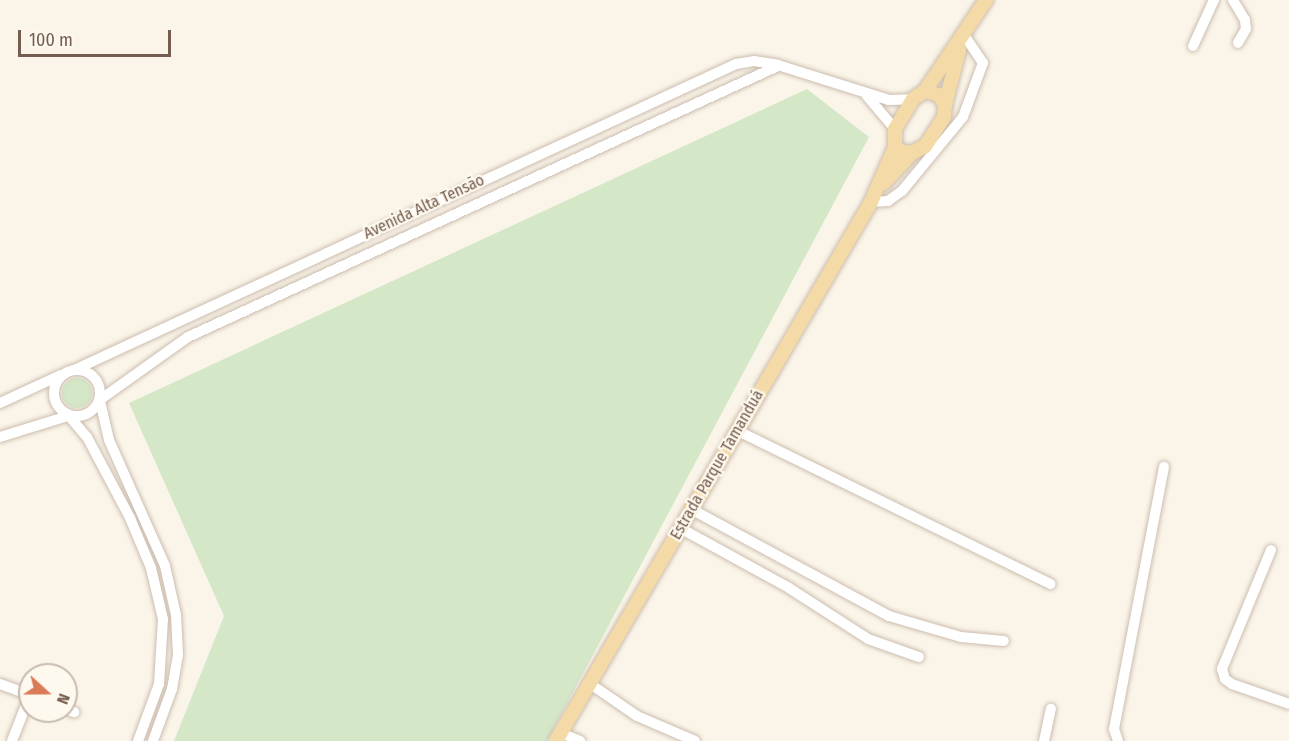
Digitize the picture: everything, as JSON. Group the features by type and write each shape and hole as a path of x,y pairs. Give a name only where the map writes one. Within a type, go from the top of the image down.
{"main road":[{"path":"912,153 895,147 895,129 963,39 986,0"},
{"path":"945,105 963,39"},
{"path":"919,95 939,95 945,105"},
{"name":"Estrada Parque Tamanduá","path":"878,189 912,153 935,133 945,105"},
{"name":"Estrada Parque Tamanduá","path":"558,737 871,202 895,147"}],"street":[{"path":"1193,46 1214,0"},
{"path":"1233,0 1245,20 1246,29 1238,43"},
{"path":"871,202 888,201 902,190 963,117 983,63 963,39"},
{"name":"Avenida Alta Tensāo","path":"74,370 720,71 754,61 778,65 889,100 919,95"},
{"name":"Avenida Alta Tensāo","path":"100,400 188,338 778,65"},
{"path":"865,93 895,129"},
{"path":"0,403 74,370 95,377 109,440 165,566 176,615 178,655 172,689 153,741"},
{"path":"61,375 54,389 56,405 87,437 130,518 151,568 163,619 159,684 138,741"},
{"path":"0,437 69,416 91,413 100,400"},
{"path":"738,431 1051,584"},
{"path":"1118,741 1114,729 1164,467"},
{"path":"691,509 889,616 960,637 1004,641"},
{"path":"680,528 740,564 789,588 868,639 919,657"},
{"path":"1271,550 1222,669 1225,679 1232,684 1289,704"},
{"path":"590,683 637,716 695,741"},
{"path":"0,684 30,695 12,741"},
{"path":"1044,741 1051,709"},
{"path":"558,737 580,741"}],"green space":[{"path":"807,89 869,137 547,741 174,741 224,616 129,403"},
{"path":"77,378 87,383 92,393 87,403 77,408 67,403 62,393 67,383"}]}
